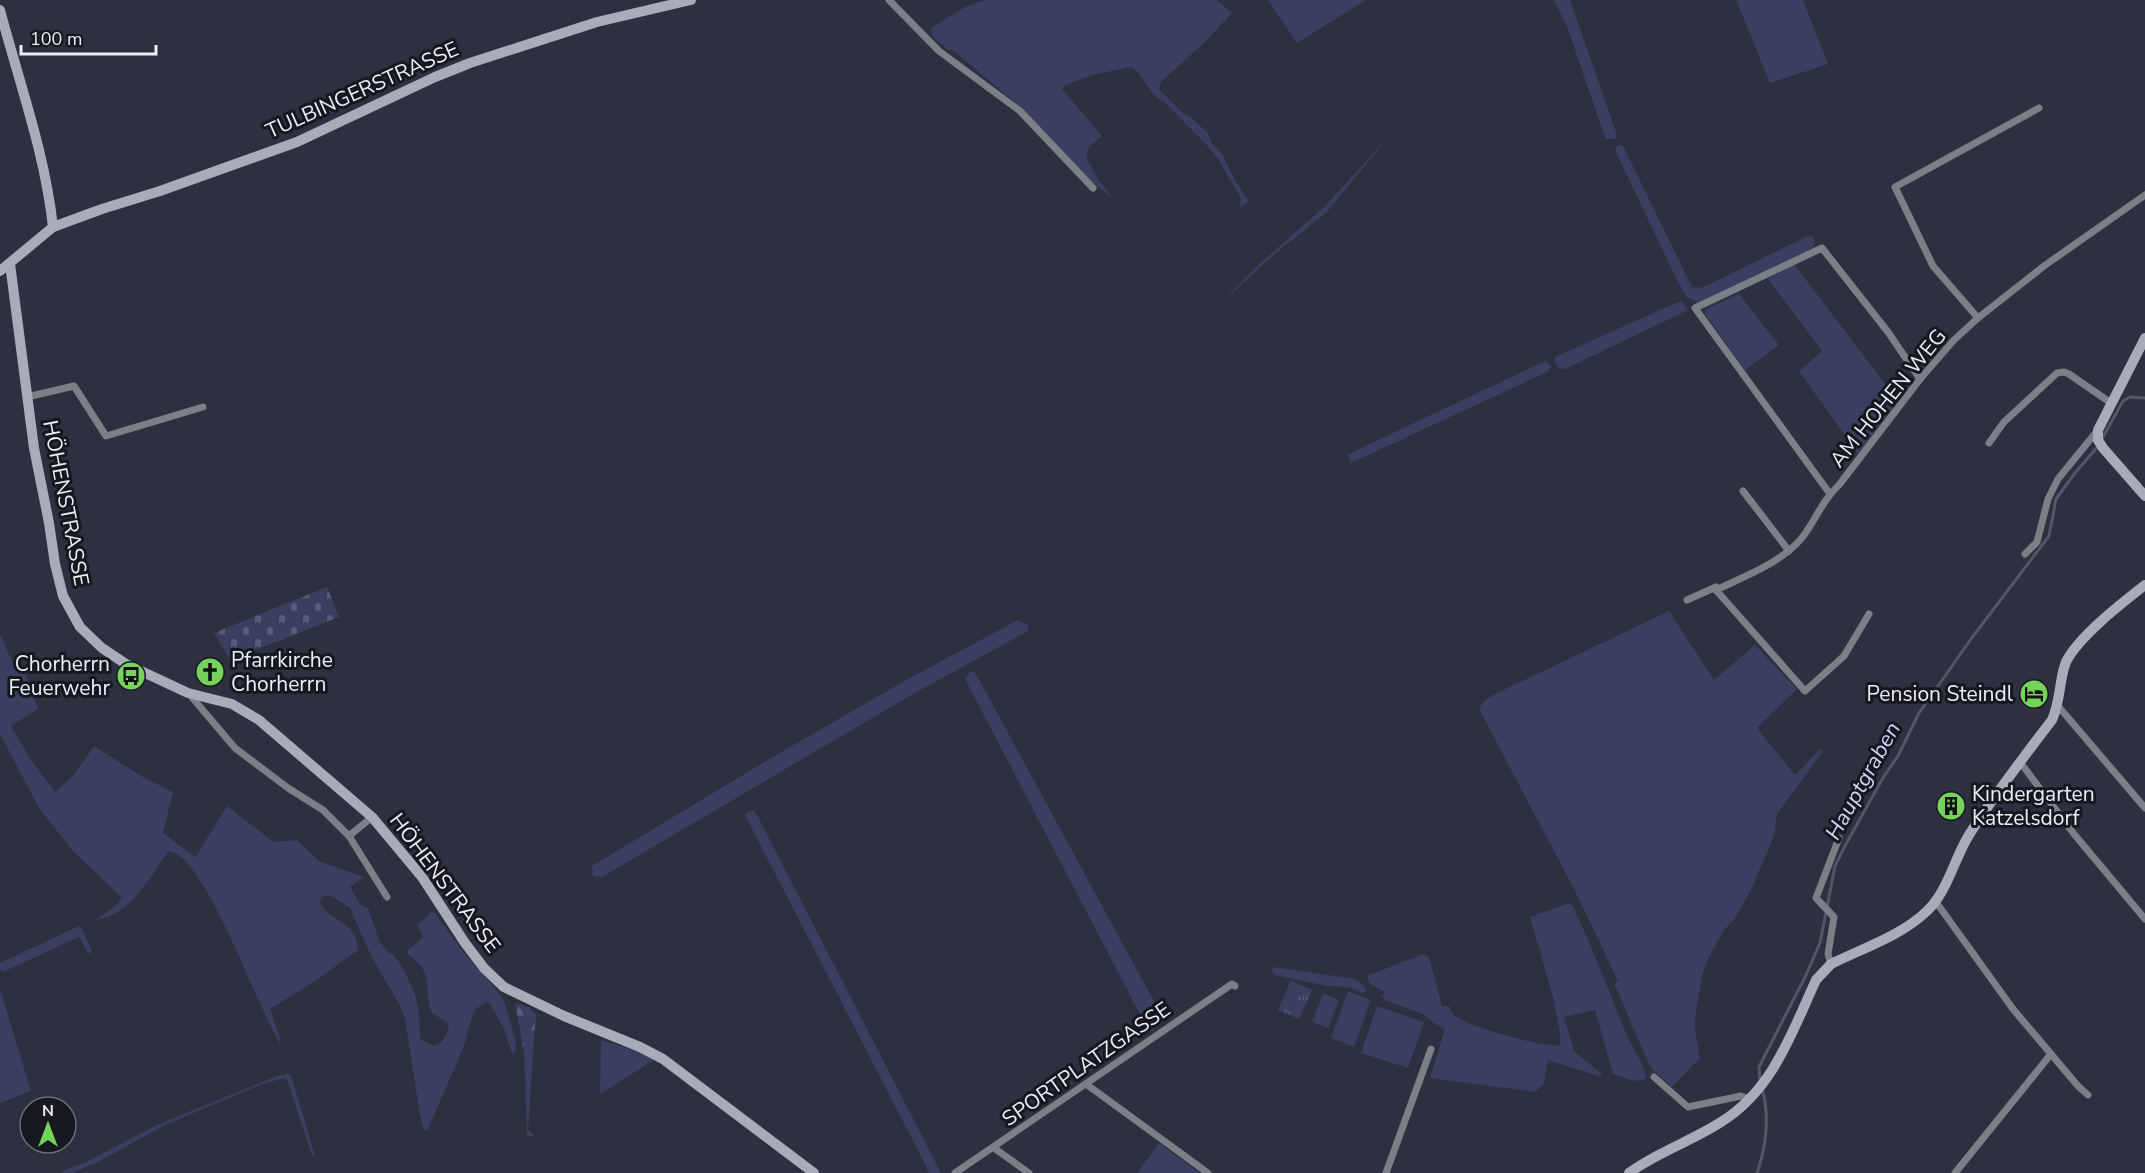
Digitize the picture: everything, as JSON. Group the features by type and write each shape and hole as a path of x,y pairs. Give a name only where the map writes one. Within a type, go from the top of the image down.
{"street":[{"name":"TULBINGERSTRASSE","path":"53,227 297,142 435,77 479,60 597,22 691,0"},
{"path":"889,0 939,51 1020,111 1093,188"},
{"path":"0,10 32,123 50,200 53,227 0,272"},
{"path":"1978,318 1934,266 1894,187 2039,108"},
{"name":"AM HOHEN WEG","path":"1687,600 1716,587 1716,590 1779,559 1789,551 1802,538 1830,494 1920,379 1954,340 1978,318 2071,246 2117,217 2145,195"},
{"path":"1830,494 1695,308 1822,248 1888,332 1920,379"},
{"name":"HÖHENSTRASSE","path":"10,264 34,448 55,564 63,596 80,627 102,648 126,664 188,693 232,704 246,710 372,817 422,877 465,943 494,979 520,997 640,1047 683,1072 814,1173"},
{"path":"2025,554 2037,542 2049,499 2058,479 2099,439 2111,403 2145,338"},
{"path":"1989,443 2004,422 2057,373 2069,374 2111,403"},
{"path":"27,397 74,386 106,436 203,407"},
{"path":"2099,439 2145,496"},
{"path":"1743,490 1789,551"},
{"path":"1629,1173 1722,1122 1750,1100 1774,1070 1816,980 1831,964 1904,928 1936,902 1967,837 2052,720 2058,706 2066,663 2080,641 2145,585"},
{"path":"1716,590 1805,691 1845,656 1869,614"},
{"path":"188,693 236,748 288,788 323,810 349,836 387,897"},
{"path":"2058,706 2145,808"},
{"path":"2020,762 2074,834 2145,919"},
{"path":"349,836 372,817"},
{"path":"1831,964 1828,954 1834,918 1816,898 1839,838"},
{"path":"1936,902 2013,1009 2088,1095"},
{"name":"SPORTPLATZGASSE","path":"955,1173 1232,984 1235,986"},
{"path":"1386,1173 1431,1049"},
{"path":"1954,1173 2051,1054"},
{"path":"1654,1077 1688,1107 1741,1096 1750,1100"},
{"path":"1086,1084 1208,1173"},
{"path":"994,1148 1029,1173"}],"green space":[{"path":"985,0 1217,0 1232,13 1205,42 1161,82 1159,89 1185,115 1208,133 1211,142 1222,154 1236,182 1249,201 1240,208 1241,198 1218,159 1164,102 1154,95 1140,75 1131,67 1092,75 1064,86 1062,89 1102,136 1090,146 1086,157 1096,176 1113,199 1083,174 1018,105 953,50 949,50 934,39 930,29 965,7"},
{"path":"1268,0 1366,0 1297,43"},
{"path":"1554,0 1570,0 1617,135 1615,139 1606,139 1604,135 1568,29"},
{"path":"1736,0 1803,0 1828,64 1770,83"},
{"path":"1392,133 1326,213 1276,253 1220,304 1255,268 1326,205"},
{"path":"1620,145 1623,146 1692,287 1700,288 1712,283 1810,235 1814,239 1814,248 1699,303 1687,297 1615,150"},
{"path":"1794,264 1898,401 1858,454 1799,371 1822,351 1768,279"},
{"path":"1739,294 1779,345 1745,370 1705,314 1707,309"},
{"path":"1682,302 1688,310 1565,369 1559,369 1554,360 1555,357"},
{"path":"1545,361 1551,366 1549,371 1351,463 1348,455 1359,449"},
{"path":"327,587 339,617 230,660 214,633"},
{"path":"1669,611 1714,680 1755,645 1797,689 1757,728 1795,775 1818,751 1822,749 1823,751 1777,814 1774,836 1750,892 1734,920 1724,930 1707,961 1695,1018 1700,1058 1672,1087 1653,1070 1647,1060 1614,984 1618,981 1574,889 1479,709 1483,702 1495,694"},
{"path":"1018,620 1028,625 1028,631 913,694 602,877 593,876 592,866 771,758 908,679"},
{"path":"0,633 11,659 25,672 38,709 11,726 29,757 55,792 74,775 94,746 141,776 173,792 163,833 193,855 196,856 227,806 274,842 297,840 319,861 364,877 350,887 360,904 368,908 380,943 394,955 405,972 415,994 419,1013 420,1039 434,1046 443,1040 449,1024 432,1013 429,1006 426,976 422,967 406,952 423,937 417,925 433,911 504,1001 515,1039 516,1051 512,1053 504,1029 488,1001 474,1010 464,1046 427,1131 423,1128 420,1115 405,1019 398,1002 372,958 350,908 335,898 328,895 322,897 320,903 325,910 353,933 358,950 315,981 270,1009 280,1043 214,905 198,878 183,859 169,851 129,903 107,917 95,920 114,907 122,898 72,850 39,808 0,734"},
{"path":"970,672 975,672 1163,1018 1162,1023 1150,1026 1145,1024 965,679"},
{"path":"753,810 941,1173 929,1173 746,817 746,813"},
{"path":"1569,903 1573,906 1580,922 1646,1079 1633,1081 1613,1074 1595,1010 1564,1017 1574,1051 1602,1074 1601,1077 1548,1060 1544,1084 1535,1092 1430,1078 1445,1029 1423,1014 1384,1000 1382,996 1385,992 1370,984 1367,976 1423,954 1429,957 1442,1006 1449,1006 1452,1013 1460,1019 1522,1040 1560,1045 1553,997 1530,917"},
{"path":"79,926 91,953 88,953 79,937 3,972 0,970 0,963"},
{"path":"1274,967 1355,979 1365,987 1366,992 1275,975 1272,971"},
{"path":"1291,981 1312,990 1299,1019 1278,1010"},
{"path":"0,989 31,1091 0,1103"},
{"path":"1348,991 1371,1000 1354,1047 1331,1038"},
{"path":"1323,993 1339,1000 1328,1028 1312,1022"},
{"path":"515,1003 527,1006 536,1014 533,1055 524,1053"},
{"path":"1377,1006 1424,1022 1408,1068 1361,1053"},
{"path":"601,1040 645,1054 654,1060 600,1094"},
{"path":"524,1053 533,1055 528,1130 534,1134 532,1137 527,1135"},
{"path":"291,1075 316,1159 311,1153 287,1079 284,1078 260,1085 165,1125 98,1162 72,1173 62,1173 161,1123 277,1076"},
{"path":"1159,1143 1200,1173 1137,1173"}],"waterway":[{"name":"Hauptgraben","path":"2102,439 2123,401 2130,397 2145,398"},
{"name":"Hauptgraben","path":"1760,1080 1759,1067 1820,943 1835,866 1846,844 1884,776 1898,756 1919,713 1971,639 2049,536 2056,499 2099,445"},
{"name":"Hauptgraben","path":"1757,1173 1766,1131 1766,1110 1762,1089"}],"place":[{"name":"Pfarrkirche Chorherrn","path":"210,672"},
{"name":"Chorherrn Feuerwehr","path":"131,676"},
{"name":"Pension Steindl","path":"2034,694"},
{"name":"Kindergarten Katzelsdorf","path":"1951,806"}]}
